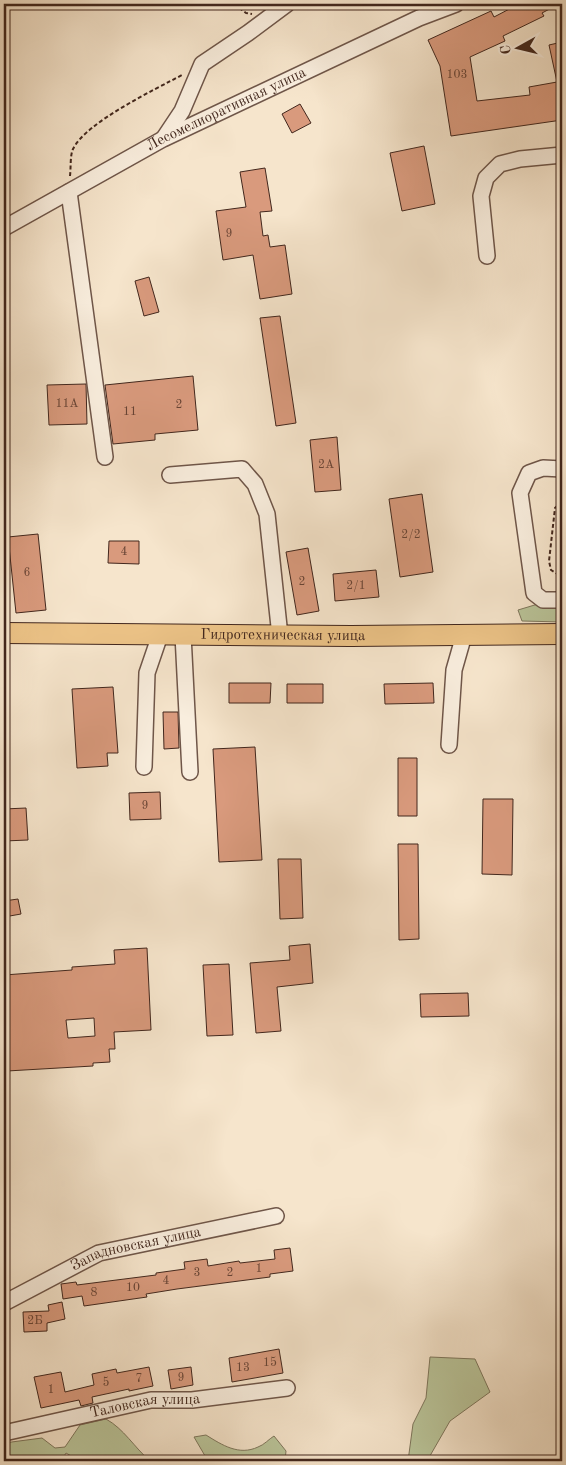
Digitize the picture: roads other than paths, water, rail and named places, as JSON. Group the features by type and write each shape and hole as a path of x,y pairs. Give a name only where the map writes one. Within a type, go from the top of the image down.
{"main road":[{"name":"Гидротехническая улица","path":"4,633 280,636 562,634"}],"street":[{"path":"163,139 182,111 202,64 287,4"},
{"name":"Лесомелиоративная улица","path":"4,228 163,139 419,18 456,4"},
{"path":"487,256 481,196 486,178 500,164 520,159 562,156"},
{"path":"69,192 105,457"},
{"path":"170,475 242,468 255,484 267,514 280,636"},
{"path":"562,469 543,468 529,473 520,493 534,593 543,600 562,600"},
{"path":"144,767 147,673 160,635"},
{"path":"183,635 190,772"},
{"path":"449,745 454,670 464,635"},
{"name":"Западновская улица","path":"4,1304 99,1254 276,1216"},
{"name":"Таловская улица","path":"4,1433 151,1400 192,1400 287,1388"}]}
